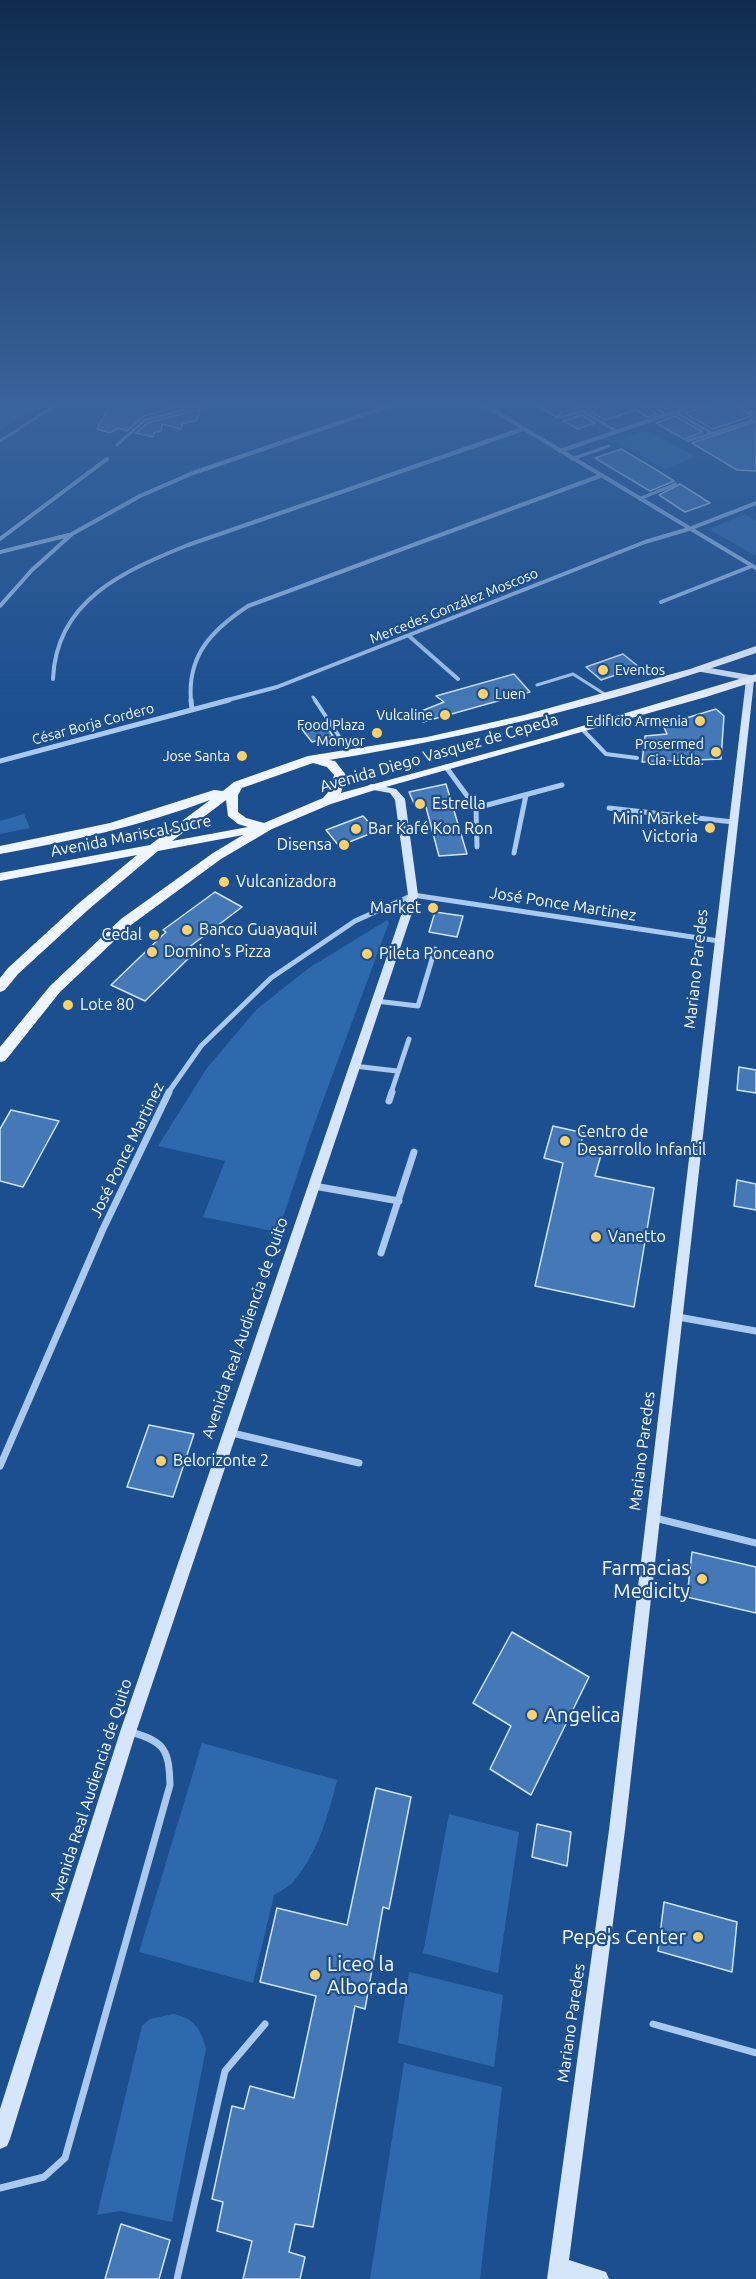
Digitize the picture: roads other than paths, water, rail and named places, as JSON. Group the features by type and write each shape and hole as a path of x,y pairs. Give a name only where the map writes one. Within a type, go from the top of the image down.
{"main road":[{"name":"Avenida Diego Vasquez de Cepeda","path":"0,987 13,971 84,906 153,849 238,785 312,759 427,740 526,718 699,669 756,649"},
{"path":"699,669 754,678"},
{"name":"Avenida Diego Vasquez de Cepeda","path":"0,1057 55,989 126,922 217,856 268,826 327,801 371,787 583,730 754,678"},
{"name":"Mariano Paredes","path":"557,2273 617,1830 678,1317 733,822 754,678"},
{"path":"312,759 331,764 340,775 336,791 327,801"},
{"path":"238,785 232,795 232,813 242,821 268,826"},
{"name":"Avenida Mariscal Sucre","path":"0,850 179,809 238,785"},
{"name":"Avenida Real Audiencia de Quito","path":"0,2139 128,1732 412,895 400,799 393,791 371,787"},
{"name":"Avenida Mariscal Sucre","path":"0,877 268,826"},
{"path":"557,2273 599,2279"}],"street":[{"path":"0,539 42,507"},
{"path":"0,606 32,570 72,534 120,507"},
{"path":"53,679 53,663 71,618 114,582 137,567 188,545 297,507"},
{"path":"192,710 189,688 194,658 216,629 248,606 515,507"},
{"path":"653,507 754,567"},
{"name":"Mercedes González Moscoso","path":"192,710 277,687 645,542 689,529 745,507"},
{"path":"0,552 72,534"},
{"path":"661,602 754,567"},
{"path":"409,636 458,679"},
{"name":"César Borja Cordero","path":"0,761 192,710"},
{"path":"446,767 476,808 477,847"},
{"path":"476,808 562,785"},
{"path":"514,853 526,795"},
{"path":"609,808 733,822"},
{"name":"José Ponce Martinez","path":"0,1466 105,1223 152,1122 182,1072 223,1022 296,961 372,912 412,895 719,941"},
{"path":"376,1001 418,1006 435,949"},
{"path":"389,1101 409,1039"},
{"path":"354,1066 397,1071"},
{"path":"381,1253 414,1152"},
{"path":"313,1186 399,1201"},
{"path":"678,1317 756,1331"},
{"path":"228,1432 359,1463"},
{"path":"654,1518 756,1543"}],"lane":[{"path":"537,685 573,674 606,695"},
{"path":"313,697 350,753"},
{"path":"583,730 606,754 637,758"},
{"path":"0,2188 41,2181 57,2169 65,2158 170,1785 169,1762 164,1749 153,1737 128,1732"},
{"path":"177,2279 225,2071 266,2024"},
{"path":"653,2024 756,2053"}],"place":[{"name":"Eventos","path":"603,670"},
{"name":"Luen","path":"483,694"},
{"name":"Vulcaline","path":"445,715"},
{"name":"Edificio Armenia","path":"700,721"},
{"name":"Food Plaza Monyor","path":"377,733"},
{"name":"Prosermed Cia. Ltda.","path":"716,752"},
{"name":"Jose Santa","path":"242,756"},
{"name":"Estrella","path":"420,804"},
{"name":"Mini Market Victoria","path":"710,828"},
{"name":"Bar Kafé Kon Ron","path":"356,829"},
{"name":"Disensa","path":"344,845"},
{"name":"Vulcanizadora","path":"224,882"},
{"name":"Market","path":"433,908"},
{"name":"Banco Guayaquil","path":"187,930"},
{"name":"Cedal","path":"154,935"},
{"name":"Domino's Pizza","path":"152,952"},
{"name":"Pileta Ponceano","path":"367,954"},
{"name":"Lote 80","path":"68,1005"},
{"name":"Centro de Desarrollo Infantil","path":"565,1141"},
{"name":"Vanetto","path":"596,1237"},
{"name":"Belorizonte 2","path":"161,1461"},
{"name":"Farmacias Medicity","path":"702,1579"},
{"name":"Angelica","path":"532,1715"},
{"name":"Pepe's Center","path":"698,1937"},
{"name":"Liceo la Alborada","path":"315,1975"}]}
